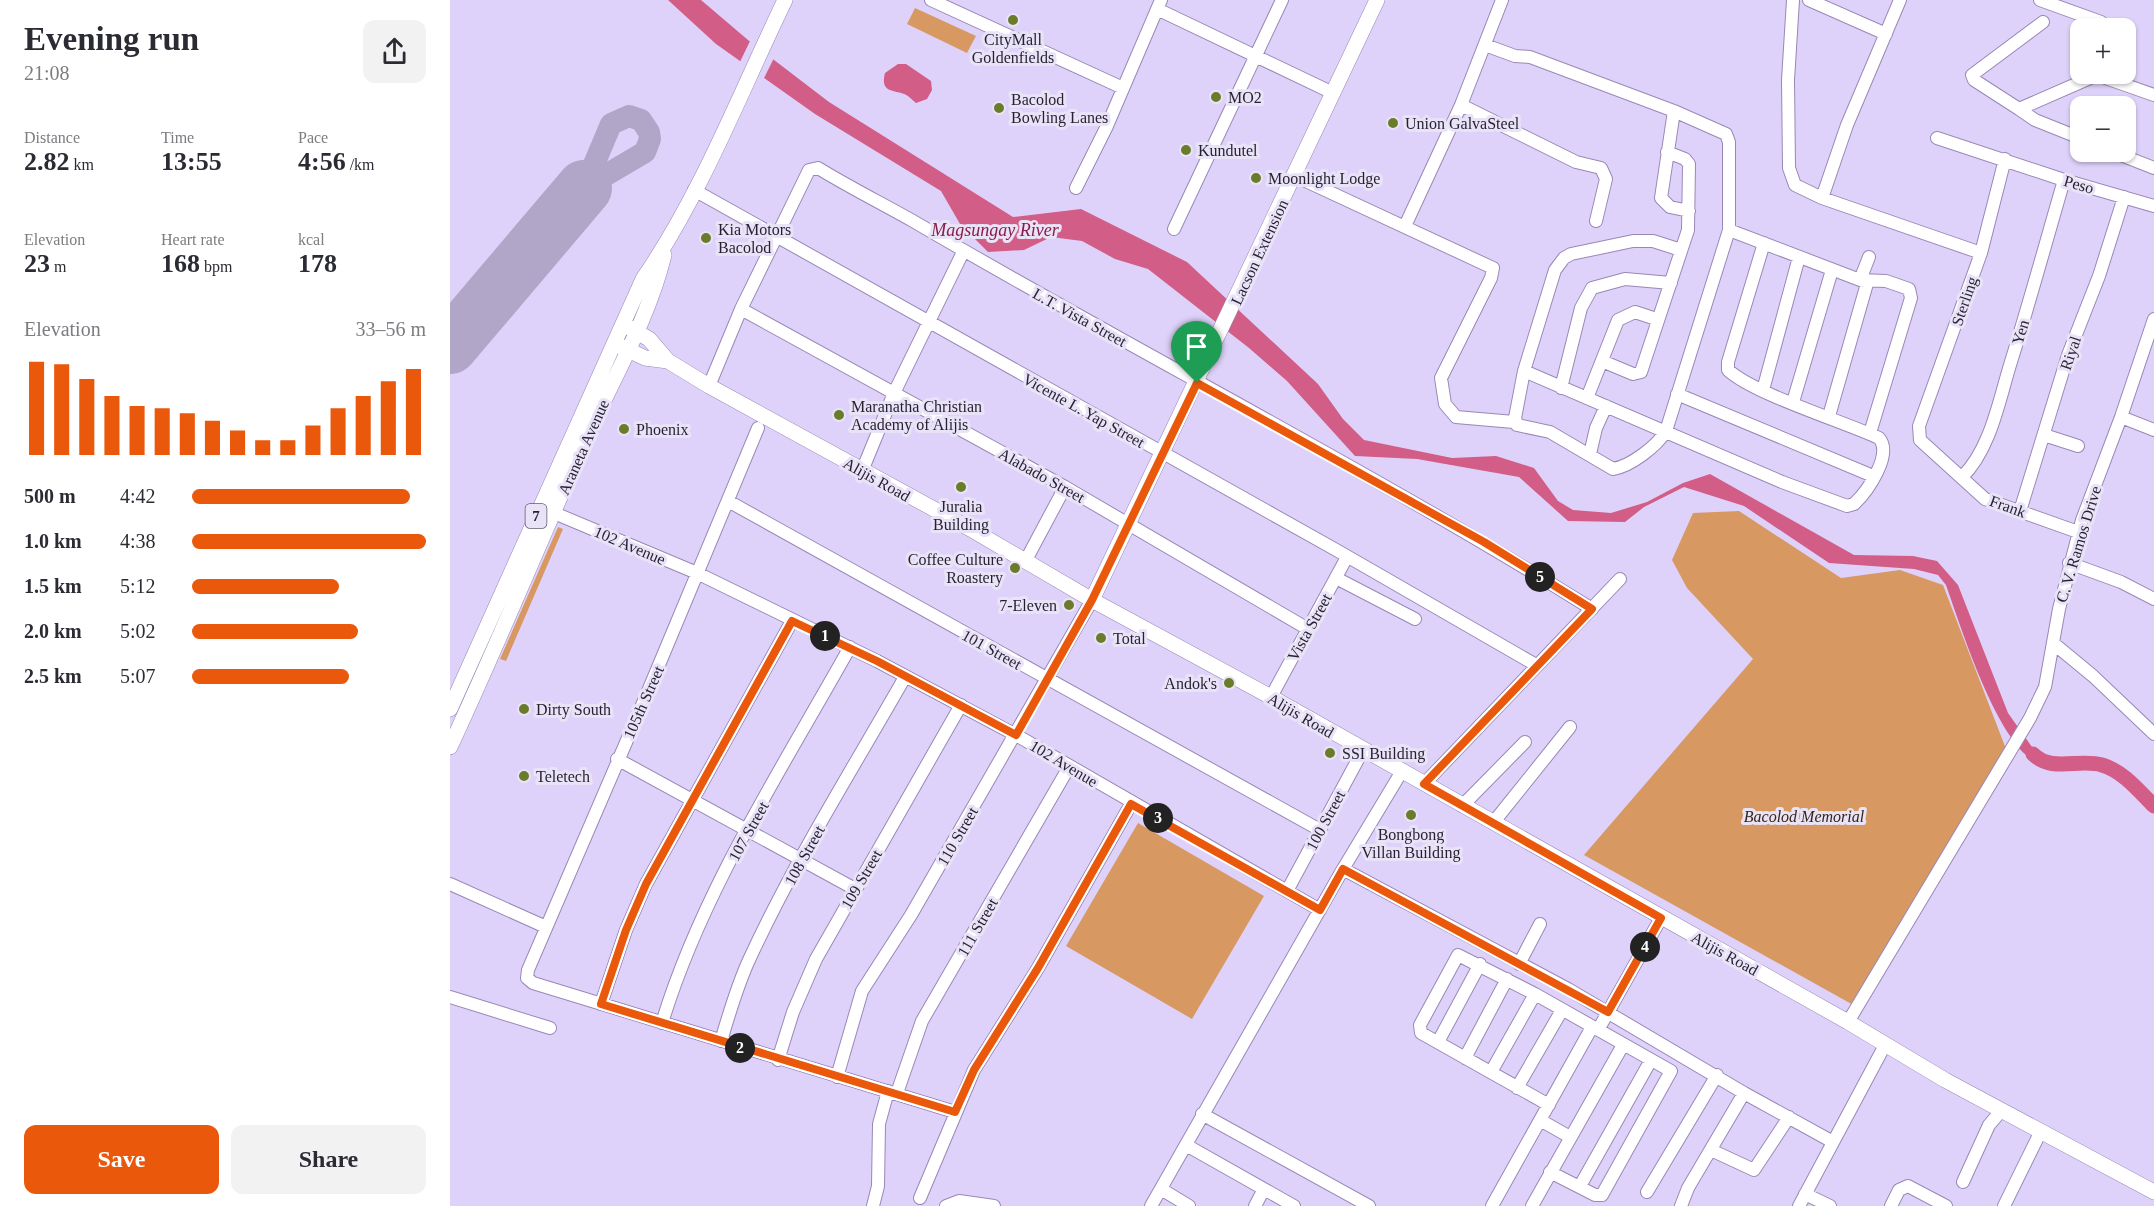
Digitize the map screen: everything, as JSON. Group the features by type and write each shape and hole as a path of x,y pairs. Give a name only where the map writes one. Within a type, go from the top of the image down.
{"main road":[{"name":"Araneta Avenue","path":"450,747 613,342 643,279 666,245 694,190 785,0"},
{"name":"Lacson Extension","path":"1092,600 1236,302 1377,0"},
{"name":"Araneta Avenue","path":"450,709 638,331 657,285 666,245"},
{"name":"Alijis Road","path":"623,324 656,344 668,361 709,386 1271,697 1848,1022 2040,1133 2154,1192"},
{"name":"Alijis Road","path":"613,342 645,358 668,361"}],"street":[{"path":"931,0 1123,88"},
{"path":"1174,228 1282,0"},
{"path":"1405,226 1461,105 1502,0"},
{"path":"1793,0 1788,80 1789,168 1795,185 1822,198 1981,253"},
{"path":"1809,0 1886,34"},
{"path":"1822,198 1847,125 1900,0"},
{"path":"2040,0 2090,18"},
{"path":"1076,188 1159,5 1255,56 1333,93"},
{"path":"2043,22 1972,75 1974,80 2035,120 2070,134"},
{"path":"1295,176 1492,268 1491,278 1441,378 1445,404 1456,417 1514,422 1551,432 1613,469 1619,468 1660,440 1666,431 1729,230 1728,136 1674,111 1530,57 1515,56 1486,40"},
{"path":"2019,109 2097,75 2154,95"},
{"path":"1461,105 1576,162 1601,168 1606,179 1596,221"},
{"path":"1674,111 1661,198 1670,207 1689,211"},
{"name":"Peso","path":"1937,138 2064,180 2154,206"},
{"path":"1602,361 1633,374 1641,372 1656,319 1671,283 1688,230 1689,164 1685,159 1667,152"},
{"name":"Sterling","path":"1920,440 1918,426 1981,253 2005,159"},
{"path":"2136,161 2154,168"},
{"name":"L.T. Vista Street","path":"775,237 809,170 814,168 1484,542 1592,609"},
{"name":"Yen","path":"1962,477 1977,458 1992,421 2064,180"},
{"name":"Vicente L. Yap Street","path":"694,190 1536,665"},
{"name":"Riyal","path":"2020,511 2124,197"},
{"path":"1729,230 1832,270 1864,280 1896,284 1906,287 1911,293 1870,433"},
{"path":"709,386 741,309 775,237"},
{"path":"1514,422 1524,371 1555,270 1564,258 1584,250 1644,240 1681,250"},
{"path":"1524,371 1782,482 1848,506 1857,502 1882,463 1885,449 1879,438 1763,390 1736,377 1728,370 1728,362 1764,243"},
{"path":"862,471 894,393 963,252"},
{"path":"1763,390 1799,257"},
{"path":"1829,416 1869,257"},
{"path":"1793,402 1832,270"},
{"path":"1562,388 1581,308 1592,288 1625,279 1671,283"},
{"name":"Alabado Street","path":"741,309 1065,487 1308,629"},
{"path":"1587,398 1614,325 1623,315 1639,313 1656,319"},
{"name":"C. V. Ramos Drive","path":"1848,1022 2030,718 2045,687 2069,563 2078,532 2121,417 2154,319"},
{"path":"1677,394 1873,477"},
{"path":"1590,454 1596,428 1606,406"},
{"path":"2121,417 2154,430"},
{"name":"105th Street","path":"601,1004 533,983 527,975 758,428"},
{"path":"2044,435 2078,446"},
{"name":"Frank","path":"1920,440 1985,498 2078,532"},
{"path":"1026,560 1065,487"},
{"name":"101 Street","path":"728,501 1320,831"},
{"name":"102 Avenue","path":"547,510 697,573 905,676 1016,735 1131,804 1320,910"},
{"name":"Vista Street","path":"1271,697 1347,557"},
{"path":"2069,563 2121,582 2154,600"},
{"path":"1336,578 1415,619"},
{"path":"1424,784 1620,579"},
{"name":"110 Street","path":"837,1077 862,992 911,915 1092,600"},
{"path":"792,621 634,909 601,1004 778,1060 955,1112"},
{"path":"2053,643 2093,676 2154,734"},
{"name":"107 Street","path":"662,1023 693,935 850,648"},
{"name":"108 Street","path":"721,1041 748,962 801,859 905,676"},
{"name":"109 Street","path":"778,1060 800,993 855,889 961,705"},
{"path":"1493,823 1570,727"},
{"path":"1462,806 1525,742"},
{"name":"100 Street","path":"1287,891 1363,750"},
{"path":"617,759 749,829 855,889"},
{"name":"111 Street","path":"873,1206 878,1186 879,1124 922,1020 1069,767"},
{"path":"1151,1206 1343,869 1402,771"},
{"path":"920,1198 974,1070 1038,968 1131,804"},
{"path":"1343,869 1608,1012 1744,1093 1833,1142"},
{"path":"450,884 546,927"},
{"path":"1492,1206 1540,1120 1595,1028 1608,1012 1661,918"},
{"path":"1519,964 1540,924"},
{"path":"1549,1105 1421,1033 1420,1025 1456,958 1461,955 1480,964 1671,1071 1671,1075 1602,1195 1595,1195 1550,1172"},
{"path":"1438,1042 1480,964"},
{"path":"1465,1058 1507,979"},
{"path":"1491,1072 1535,994"},
{"path":"450,997 550,1028"},
{"path":"1518,1088 1562,1010"},
{"path":"1532,1206 1623,1045"},
{"path":"1799,1206 1885,1045"},
{"path":"1580,1186 1651,1060"},
{"path":"1647,1192 1717,1076"},
{"path":"1681,1206 1684,1196 1744,1093"},
{"path":"1963,1182 1989,1125 2001,1111"},
{"path":"1202,1114 1369,1206"},
{"path":"1711,1149 1754,1170 1789,1117"},
{"path":"1540,1120 1570,1137"},
{"path":"2004,1206 2040,1133"},
{"path":"1186,1144 1294,1206"},
{"path":"1891,1206 1899,1190 1908,1186 1946,1206"},
{"path":"1161,1189 1190,1206"},
{"path":"1255,1206 1264,1189"},
{"path":"1805,1194 1830,1206"},
{"path":"946,1206 959,1201 994,1206"}],"green space":[{"path":"915,8 976,36 967,53 907,24"},
{"name":"Bacolod Memorial","path":"1739,511 1841,578 1900,570 1943,585 2006,749 1855,1006 1584,855 1753,659 1687,588 1672,560 1693,513"},
{"path":"558,527 563,529 506,661 500,659"},
{"path":"1138,823 1264,896 1192,1019 1066,946"}],"water":[{"name":"Magsungay River","path":"668,0 701,0 748,40 829,102 1013,217 1081,209 1187,262 1318,384 1343,419 1364,440 1452,458 1496,456 1534,468 1558,501 1573,510 1611,513 1647,502 1683,483 1710,474 1854,555 1913,556 1937,561 1958,585 2008,713 2032,747 2033,754 2026,755 2013,741 2001,722 1979,676 1946,585 1938,575 1914,569 1829,563 1744,506 1684,487 1644,507 1625,522 1568,521 1519,477 1417,459 1355,456 1287,381 1249,348 1148,269 1115,259 1082,241 1051,237 1024,250 988,252 960,224 941,191 815,114 716,44"},
{"path":"898,64 906,64 931,81 932,90 927,99 916,103 906,95 891,91 886,87 885,73"}],"pier":[{"path":"751,39 775,56 763,80 739,64"}],"waterway":[{"name":"Magsungay River","path":"2033,754 2049,763 2093,763 2110,768 2130,782 2154,806"}],"taxiway":[{"path":"629,116 641,120 649,132 650,139 645,152 584,188 611,124 629,116"}],"runway":[{"path":"450,346 584,188"}],"place":[{"name":"CityMall Goldenfields","path":"1013,20"},
{"name":"MO2","path":"1216,97"},
{"name":"Bacolod Bowling Lanes","path":"999,108"},
{"name":"Union GalvaSteel","path":"1393,123"},
{"name":"Kundutel","path":"1186,150"},
{"name":"Moonlight Lodge","path":"1256,178"},
{"name":"Kia Motors Bacolod","path":"706,238"},
{"name":"Maranatha Christian Academy of Alijis","path":"839,415"},
{"name":"Phoenix","path":"624,429"},
{"name":"Juralia Building","path":"961,487"},
{"name":"Coffee Culture Roastery","path":"1015,568"},
{"name":"7-Eleven","path":"1069,605"},
{"name":"Total","path":"1101,638"},
{"name":"Andok's","path":"1229,683"},
{"name":"Dirty South","path":"524,709"},
{"name":"SSI Building","path":"1330,753"},
{"name":"Teletech","path":"524,776"},
{"name":"Bongbong Villan Building","path":"1411,815"}],"route":[{"path":"1197,383 1287,430 1484,542 1592,609 1424,784 1661,918 1608,1012 1343,869 1320,910 1131,804 1038,968 974,1070 955,1112 897,1093 778,1060 601,1004 617,953 646,884 792,621 877,661 1016,735 1045,679 1092,600 1197,383"}]}
